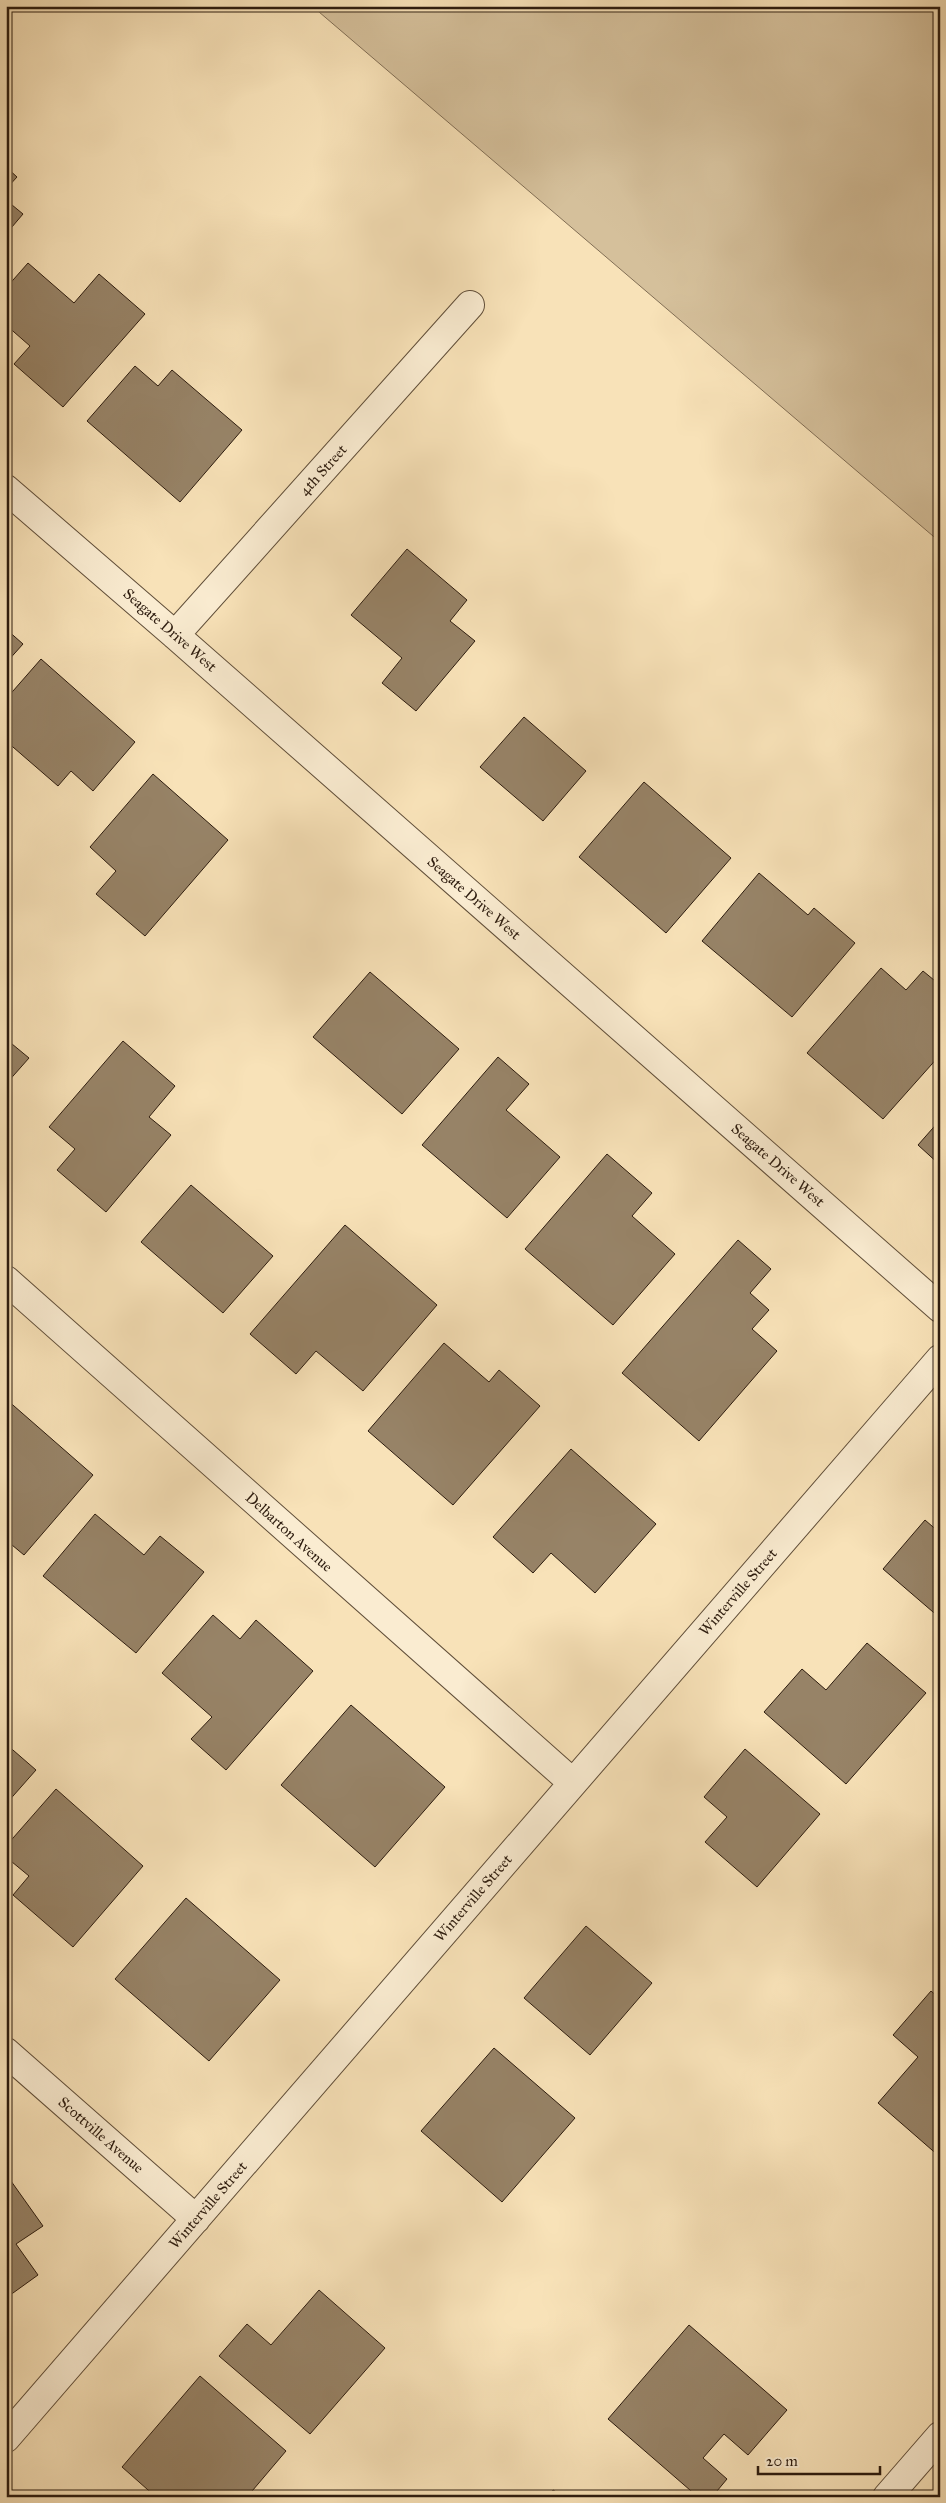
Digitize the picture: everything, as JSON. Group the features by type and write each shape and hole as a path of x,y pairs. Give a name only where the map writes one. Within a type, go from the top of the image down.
{"street":[{"name":"4th Street","path":"175,635 470,305"},
{"name":"Seagate Drive West","path":"6,489 175,635 940,1308"},
{"name":"Delbarton Avenue","path":"6,1280 572,1783"},
{"name":"Winterville Street","path":"6,2438 940,1359"},
{"name":"Scottville Avenue","path":"6,2052 196,2219"},
{"path":"887,2497 940,2436"}],"shaded area":[{"path":"312,6 940,6 940,542"}],"building":[{"path":"6,167 17,177 6,189"},
{"path":"6,200 23,214 6,234"},
{"path":"28,263 74,303 99,274 145,314 63,407 14,364 30,346 6,325 6,288"},
{"path":"135,366 158,386 172,370 242,430 180,502 87,421"},
{"path":"407,549 467,600 450,621 475,641 416,711 382,683 402,658 351,615"},
{"path":"6,629 23,644 6,663"},
{"path":"41,659 135,742 93,791 71,771 58,786 6,741 6,699"},
{"path":"524,717 586,771 543,821 480,767"},
{"path":"153,774 228,840 145,936 96,894 116,871 90,847"},
{"path":"644,782 731,858 666,933 579,857"},
{"path":"759,873 808,915 814,908 855,943 792,1017 702,941"},
{"path":"881,968 906,990 923,971 940,985 940,1055 883,1119 807,1053"},
{"path":"370,972 459,1049 402,1114 313,1037"},
{"path":"6,1039 29,1058 6,1084"},
{"path":"123,1041 175,1086 149,1117 171,1135 106,1212 57,1170 75,1149 49,1127"},
{"path":"498,1057 529,1084 506,1110 560,1157 507,1218 422,1145"},
{"path":"940,1120 940,1165 918,1145"},
{"path":"607,1154 652,1193 632,1216 675,1254 613,1325 525,1249"},
{"path":"191,1185 273,1256 223,1313 141,1242"},
{"path":"345,1225 437,1305 363,1391 316,1351 296,1374 250,1334"},
{"path":"738,1240 771,1269 750,1293 769,1310 752,1329 777,1351 699,1441 622,1373"},
{"path":"444,1343 489,1382 499,1370 540,1406 453,1505 368,1431"},
{"path":"6,1399 93,1475 24,1555 6,1540"},
{"path":"571,1449 656,1524 595,1593 551,1553 533,1573 493,1537"},
{"path":"95,1514 144,1555 160,1536 204,1572 136,1653 43,1576"},
{"path":"925,1520 940,1533 940,1618 883,1569"},
{"path":"213,1615 240,1639 256,1620 313,1671 226,1770 191,1739 212,1717 162,1673"},
{"path":"867,1643 926,1693 846,1784 764,1712 802,1669 826,1690"},
{"path":"351,1705 445,1787 375,1867 281,1785"},
{"path":"6,1744 36,1770 6,1804"},
{"path":"745,1749 820,1814 757,1887 705,1842 727,1817 704,1797"},
{"path":"56,1789 143,1866 73,1947 13,1895 29,1876 6,1857 6,1846"},
{"path":"186,1898 280,1980 209,2061 115,1979"},
{"path":"586,1926 652,1983 590,2055 524,1998"},
{"path":"931,1991 940,1999 940,2157 878,2103 918,2057 893,2035"},
{"path":"494,2048 575,2118 502,2202 421,2131"},
{"path":"6,2174 43,2226 16,2244 38,2275 6,2298"},
{"path":"319,2290 385,2348 310,2434 219,2356 247,2324 271,2345"},
{"path":"689,2325 787,2410 748,2455 724,2434 703,2458 727,2479 712,2497 698,2497 608,2419"},
{"path":"200,2376 286,2451 247,2497 156,2497 122,2467"},
{"path":"553,2490 565,2497 549,2497"}]}
